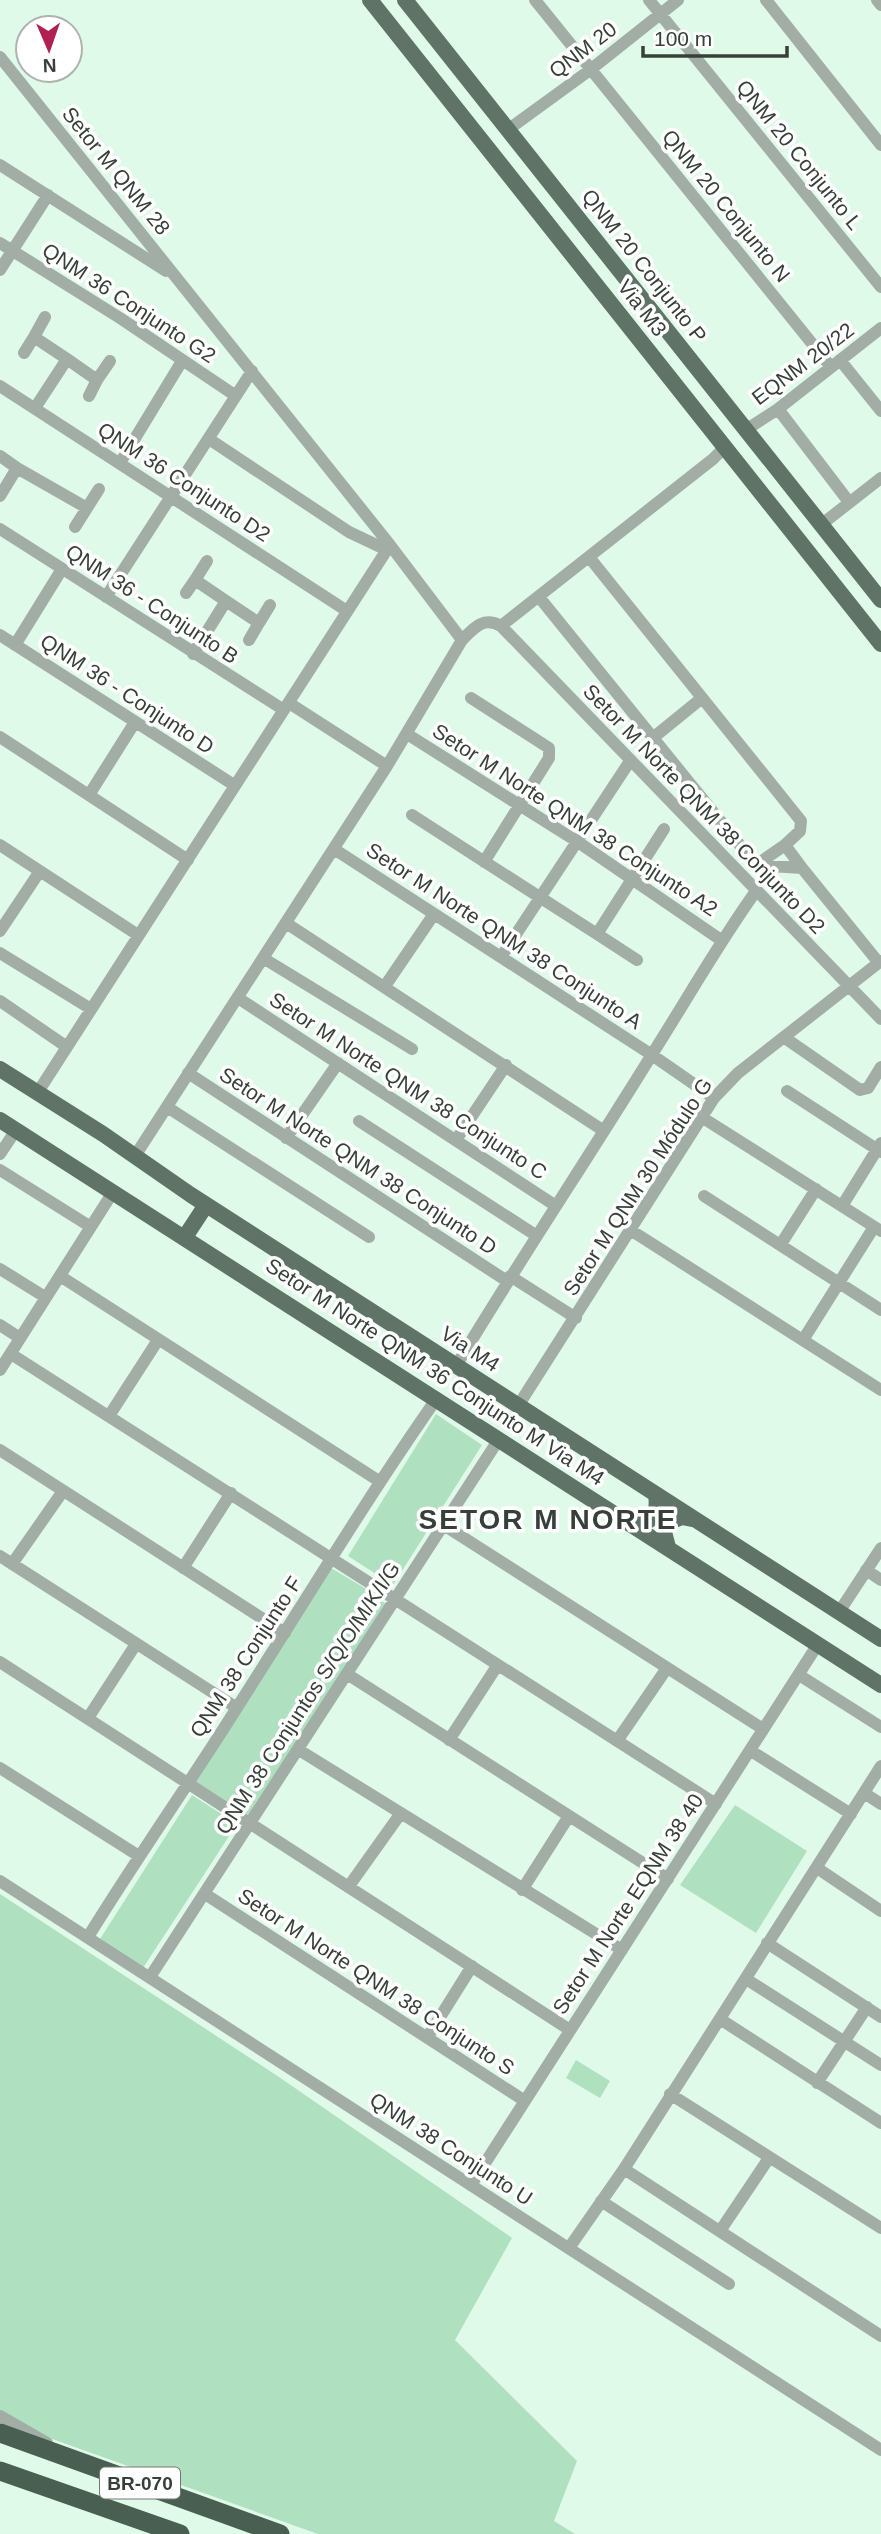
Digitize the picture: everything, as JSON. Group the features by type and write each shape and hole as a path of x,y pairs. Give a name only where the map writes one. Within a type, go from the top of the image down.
{"highway":[{"name":"BR-070","path":"0,2433 280,2534"},
{"name":"BR-070","path":"0,2471 180,2534"}],"main road":[{"name":"Via M3","path":"370,0 881,644"},
{"path":"405,0 505,123"},
{"path":"422,65 423,53 436,51 472,94 505,123"},
{"name":"QNM 20 Conjunto P","path":"505,123 881,600"},
{"path":"507,172 531,192 562,230 574,229 577,215"},
{"path":"659,364 661,351 673,350 704,388 733,412"},
{"path":"820,567 844,585 873,622 881,623"},
{"name":"Via M4","path":"0,1069 206,1205 881,1639"},
{"name":"Setor M Norte QNM 36 Conjunto M Via M4","path":"0,1120 881,1685"},
{"path":"185,1237 206,1205"},
{"path":"628,1522 645,1524 652,1519 656,1513 656,1495"},
{"path":"668,1547 664,1532 669,1522 682,1517 694,1520"}],"street":[{"name":"QNM 20 Conjunto N","path":"535,0 590,70 836,363 881,411"},
{"name":"QNM 20 Conjunto L","path":"649,0 881,287"},
{"name":"QNM 20","path":"505,123 590,70 678,0"},
{"path":"766,0 881,145"},
{"path":"877,0 881,5"},
{"name":"Setor M QNM 28","path":"0,57 252,371 462,640"},
{"path":"0,165 175,276"},
{"path":"0,270 48,195"},
{"name":"QNM 36 Conjunto G2","path":"0,243 120,318 236,396"},
{"path":"24,353 45,317"},
{"name":"EQNM 20/22","path":"747,429 778,409 881,328"},
{"path":"34,337 97,380"},
{"path":"35,408 67,359"},
{"path":"89,396 110,360"},
{"path":"120,463 182,360"},
{"path":"106,597 252,371"},
{"name":"QNM 36 Conjunto D2","path":"0,386 347,611"},
{"path":"778,409 849,502"},
{"path":"38,1092 388,547 349,532 209,439"},
{"path":"135,1156 387,766 462,640 484,621 492,621 501,626 725,447"},
{"path":"0,456 87,508"},
{"path":"0,496 17,468"},
{"path":"822,524 881,478"},
{"path":"75,527 99,489"},
{"name":"QNM 36 - Conjunto B","path":"0,529 193,654 387,766"},
{"path":"589,557 801,821 800,831 756,865"},
{"path":"186,593 206,561"},
{"path":"15,645 62,569"},
{"path":"195,580 259,623"},
{"path":"539,597 756,865 802,868"},
{"path":"193,654 226,601"},
{"path":"249,640 270,605"},
{"name":"Setor M Norte QNM 38 Conjunto D2","path":"501,626 881,1019"},
{"name":"QNM 36 - Conjunto D","path":"0,635 234,785"},
{"path":"471,698 549,748 549,758 484,862"},
{"path":"654,737 702,698"},
{"path":"89,795 135,722"},
{"name":"Setor M Norte QNM 38 Conjunto A2","path":"407,734 578,842 721,940"},
{"path":"0,737 188,860"},
{"path":"501,957 630,761"},
{"path":"412,815 637,960"},
{"path":"597,934 664,830"},
{"path":"0,845 138,935"},
{"path":"785,845 880,962"},
{"name":"Setor M Norte QNM 38 Conjunto A","path":"334,849 715,1098"},
{"path":"0,930 40,871"},
{"path":"456,1366 652,1055 721,940 756,891"},
{"path":"385,986 434,914"},
{"path":"286,923 604,1131"},
{"path":"0,953 91,1009"},
{"name":"Setor M Norte QNM 38 Conjunto C","path":"263,958 412,1049"},
{"name":"Setor M QNM 30 Módulo G","path":"518,1406 715,1098 738,1073 880,962"},
{"name":"Setor M Norte QNM 38 Conjunto C","path":"238,998 556,1206"},
{"path":"0,1001 67,1047"},
{"path":"785,1038 860,1090 868,1088 881,1067"},
{"path":"286,1138 338,1063"},
{"path":"456,1140 506,1065"},
{"name":"Setor M Norte QNM 38 Conjunto D","path":"188,1073 509,1279 576,1318"},
{"path":"787,1091 880,1148 842,1206"},
{"path":"167,1107 369,1237"},
{"path":"703,1118 878,1229 803,1340"},
{"name":"Setor M Norte QNM 38 Conjunto D","path":"359,1121 537,1236"},
{"path":"0,1154 16,1130"},
{"path":"0,1170 91,1227"},
{"path":"781,1244 816,1189"},
{"path":"0,1370 113,1192"},
{"path":"704,1196 881,1310"},
{"path":"632,1231 881,1390"},
{"path":"0,1269 44,1297"},
{"path":"60,1276 379,1481"},
{"path":"0,1325 20,1338"},
{"path":"109,1416 158,1339"},
{"path":"10,1354 716,1804"},
{"name":"QNM 38 Conjunto F","path":"88,1937 285,1633 379,1481 436,1398"},
{"name":"QNM 38 Conjuntos S/Q/O/M/K/I/G","path":"150,1977 499,1439"},
{"path":"0,1450 285,1633"},
{"path":"12,1564 62,1491"},
{"path":"183,1568 231,1493"},
{"path":"442,1524 763,1729"},
{"path":"839,1612 881,1548"},
{"path":"0,1556 237,1708"},
{"path":"866,1570 881,1580"},
{"path":"88,1718 136,1644"},
{"name":"Setor M Norte EQNM 38 40","path":"471,2185 818,1644"},
{"path":"0,1662 570,2030"},
{"path":"449,1740 497,1666"},
{"path":"617,1741 667,1668"},
{"path":"347,1674 668,1879"},
{"path":"799,1675 881,1727"},
{"path":"299,1749 622,1950"},
{"path":"751,1751 851,1814"},
{"path":"569,2248 624,2169 881,1766"},
{"path":"0,1768 139,1856"},
{"path":"864,1793 881,1804"},
{"path":"349,1886 401,1813"},
{"path":"522,1890 569,1816"},
{"path":"817,1868 881,1911"},
{"name":"QNM 38 Conjunto U","path":"0,1881 881,2450"},
{"name":"Setor M Norte QNM 38 Conjunto S","path":"205,1894 525,2101"},
{"path":"767,1943 881,2017"},
{"path":"426,2038 472,1966"},
{"path":"746,1979 881,2065"},
{"path":"817,2082 867,2007"},
{"path":"720,2019 881,2123"},
{"path":"670,2094 881,2228"},
{"path":"720,2231 769,2158"},
{"path":"624,2169 881,2336"},
{"path":"601,2202 729,2284"},
{"path":"0,2416 84,2462"}],"green space":[{"path":"436,1414 482,1445 393,1585 348,1556"},
{"path":"331,1568 368,1590 356,1611 363,1615 374,1595 386,1604 248,1815 195,1781"},
{"path":"192,1795 237,1824 143,1968 100,1939"},
{"path":"735,1805 807,1851 756,1933 680,1885"},
{"path":"0,1894 279,2077 512,2238 455,2340 577,2461 554,2521 575,2534 318,2534 41,2435 0,2412"},
{"path":"576,2060 610,2081 600,2098 566,2078"}],"district":[{"name":"SETOR M NORTE","path":"548,1519"}]}
